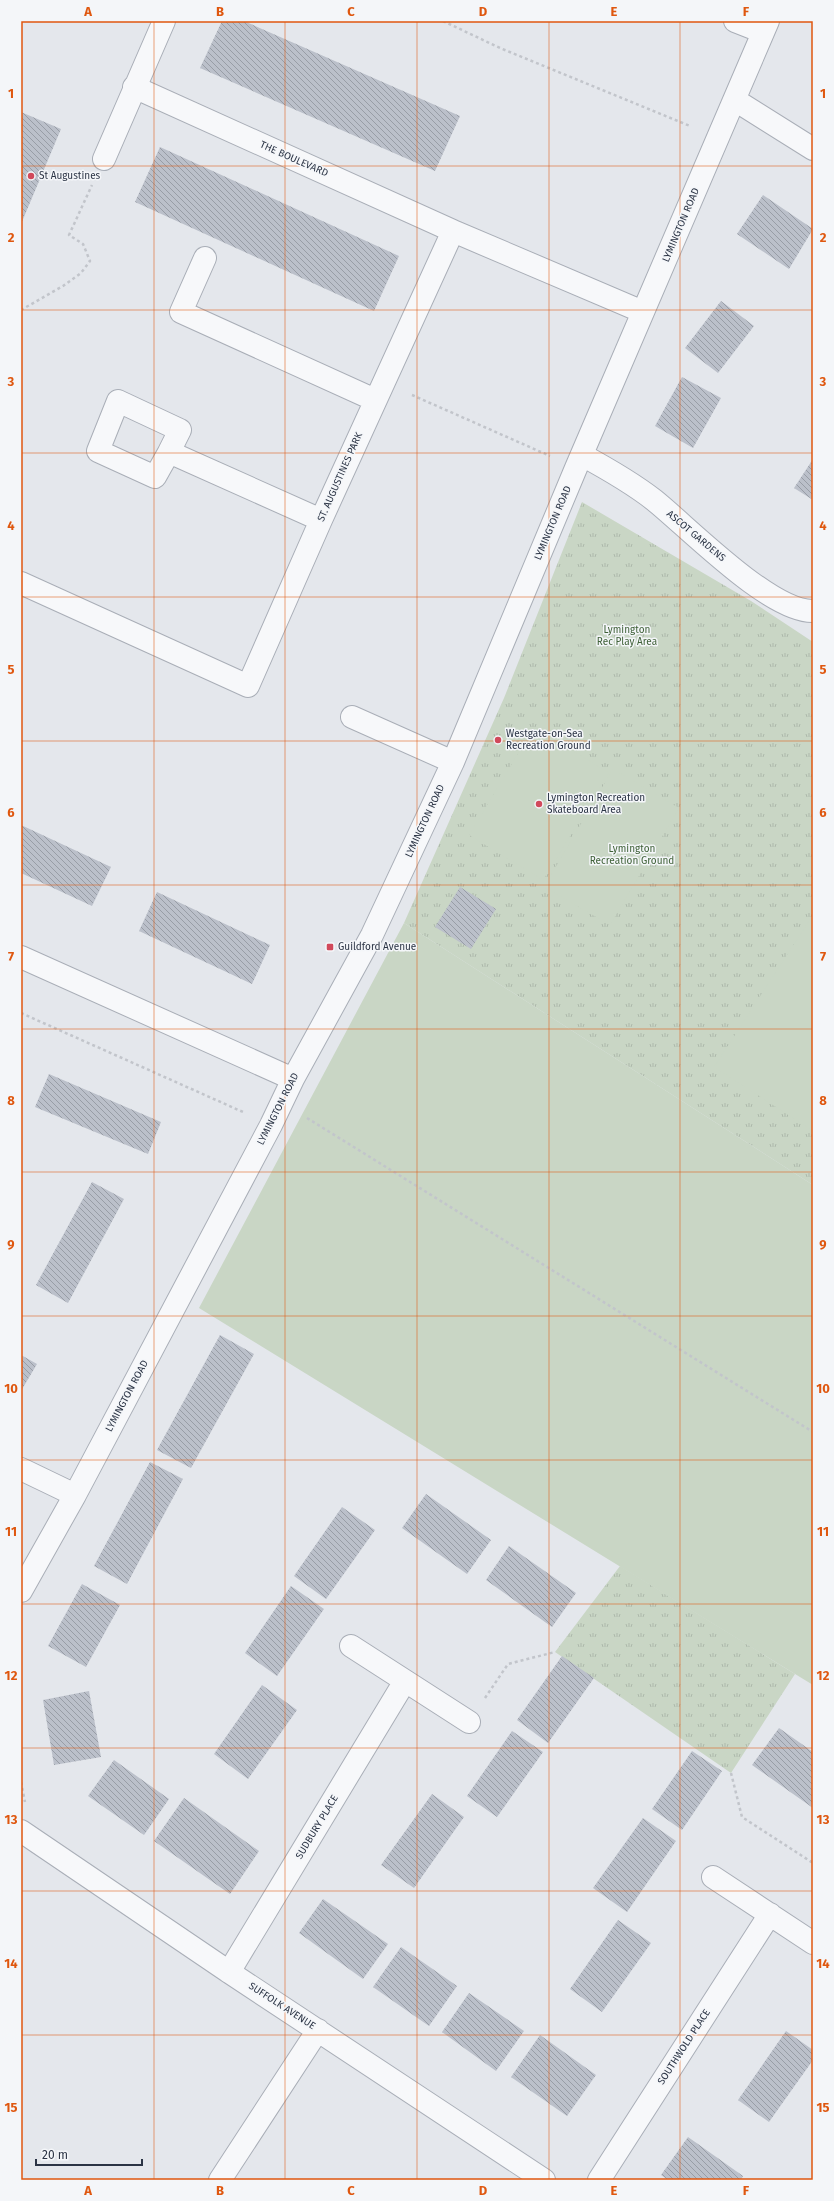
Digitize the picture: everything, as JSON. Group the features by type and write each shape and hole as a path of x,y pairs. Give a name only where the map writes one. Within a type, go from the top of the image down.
{"street":[{"path":"104,159 164,21"},
{"path":"735,21 766,26"},
{"name":"LYMINGTON ROAD","path":"21,1591 75,1495 271,1125 293,1079 372,935 453,762 579,461 766,26"},
{"name":"THE BOULEVARD","path":"134,87 453,231"},
{"path":"735,100 813,149"},
{"path":"453,231 643,312"},
{"name":"ST. AUGUSTINES PARK","path":"21,583 248,686 321,520 453,231"},
{"path":"205,258 181,312 380,391"},
{"path":"169,452 321,520"},
{"name":"ASCOT GARDENS","path":"579,461 620,476 653,500 765,593 802,612 813,611"},
{"path":"352,716 453,762"},
{"path":"21,957 293,1079"},
{"path":"21,1469 75,1495"},
{"path":"351,1646 469,1722"},
{"name":"SUDBURY PLACE","path":"229,1972 405,1681"},
{"name":"SUFFOLK AVENUE","path":"21,1831 229,1972 544,2180"},
{"path":"713,1877 813,1943"},
{"name":"SOUTHWOLD PLACE","path":"599,2180 770,1914"},
{"path":"220,2180 318,2030"}],"path":[{"path":"443,21 542,65 718,138"},
{"path":"21,310 63,286 80,273 90,261 83,244 69,235 104,159"},
{"path":"380,391 579,461"},
{"path":"21,1013 271,1125"},
{"path":"281,1104 603,1300 813,1432"},
{"path":"469,1722 508,1664 555,1652"},
{"path":"731,1773 742,1818 813,1863"}],"green space":[{"name":"Lymington Recreation Ground","path":"582,502 751,601 813,642 813,1185 404,923 504,698"},
{"name":"Lymington Recreation Skateboard Area","path":"534,727 609,773 543,880 469,835"},
{"path":"613,769 679,808 610,925 544,887"},
{"path":"813,915 813,1131 714,1067"},
{"path":"404,923 813,1185 813,1685 199,1308"},
{"path":"620,1566 795,1674 731,1773 555,1652"}],"building":[{"path":"222,21 244,21 460,116 435,171 200,68"},
{"name":"St Augustines","path":"21,112 61,129 21,224"},
{"path":"160,147 399,256 374,311 135,202"},
{"path":"763,195 813,229 789,269 737,234"},
{"path":"721,301 754,326 718,373 685,348"},
{"path":"682,377 721,398 693,448 655,426"},
{"path":"813,459 813,500 794,488"},
{"path":"21,825 111,867 92,906 21,873"},
{"path":"460,887 496,909 471,949 435,927"},
{"path":"157,892 270,945 252,984 139,931"},
{"path":"49,1074 161,1122 148,1154 35,1107"},
{"path":"92,1182 124,1199 68,1303 36,1285"},
{"path":"220,1335 254,1354 191,1468 157,1450"},
{"path":"21,1355 37,1364 21,1391"},
{"path":"150,1462 183,1479 127,1584 94,1566"},
{"path":"426,1494 491,1540 467,1574 402,1528"},
{"path":"342,1507 375,1530 326,1599 294,1576"},
{"path":"509,1546 576,1593 552,1627 486,1580"},
{"path":"82,1584 120,1605 86,1667 48,1646"},
{"path":"291,1586 324,1609 277,1676 245,1653"},
{"path":"562,1656 594,1678 548,1743 517,1720"},
{"path":"262,1685 297,1710 248,1779 214,1754"},
{"path":"89,1691 101,1757 54,1765 43,1700"},
{"path":"779,1728 813,1752 813,1808 752,1765"},
{"path":"512,1731 543,1752 497,1817 467,1796"},
{"path":"692,1751 722,1771 682,1830 652,1809"},
{"path":"114,1760 169,1799 144,1835 88,1796"},
{"path":"432,1794 464,1817 414,1888 381,1865"},
{"path":"184,1798 259,1851 230,1894 154,1841"},
{"path":"643,1818 676,1841 627,1912 593,1888"},
{"path":"323,1899 388,1944 363,1979 299,1933"},
{"path":"618,1920 651,1943 602,2012 570,1989"},
{"path":"401,1947 457,1986 429,2026 373,1987"},
{"path":"469,1993 524,2031 496,2071 442,2032"},
{"path":"786,2031 813,2050 813,2060 769,2122 738,2100"},
{"path":"540,2035 596,2075 567,2116 511,2077"},
{"path":"688,2137 743,2176 741,2180 668,2180 661,2175"}],"place":[{"name":"St Augustines","path":"31,176"},
{"name":"Westgate-on-Sea Recreation Ground","path":"498,740"},
{"name":"Lymington Recreation Skateboard Area","path":"539,804"},
{"name":"Guildford Avenue","path":"330,947"}],"park label":[{"name":"Lymington Rec Play Area","path":"627,636"}]}
